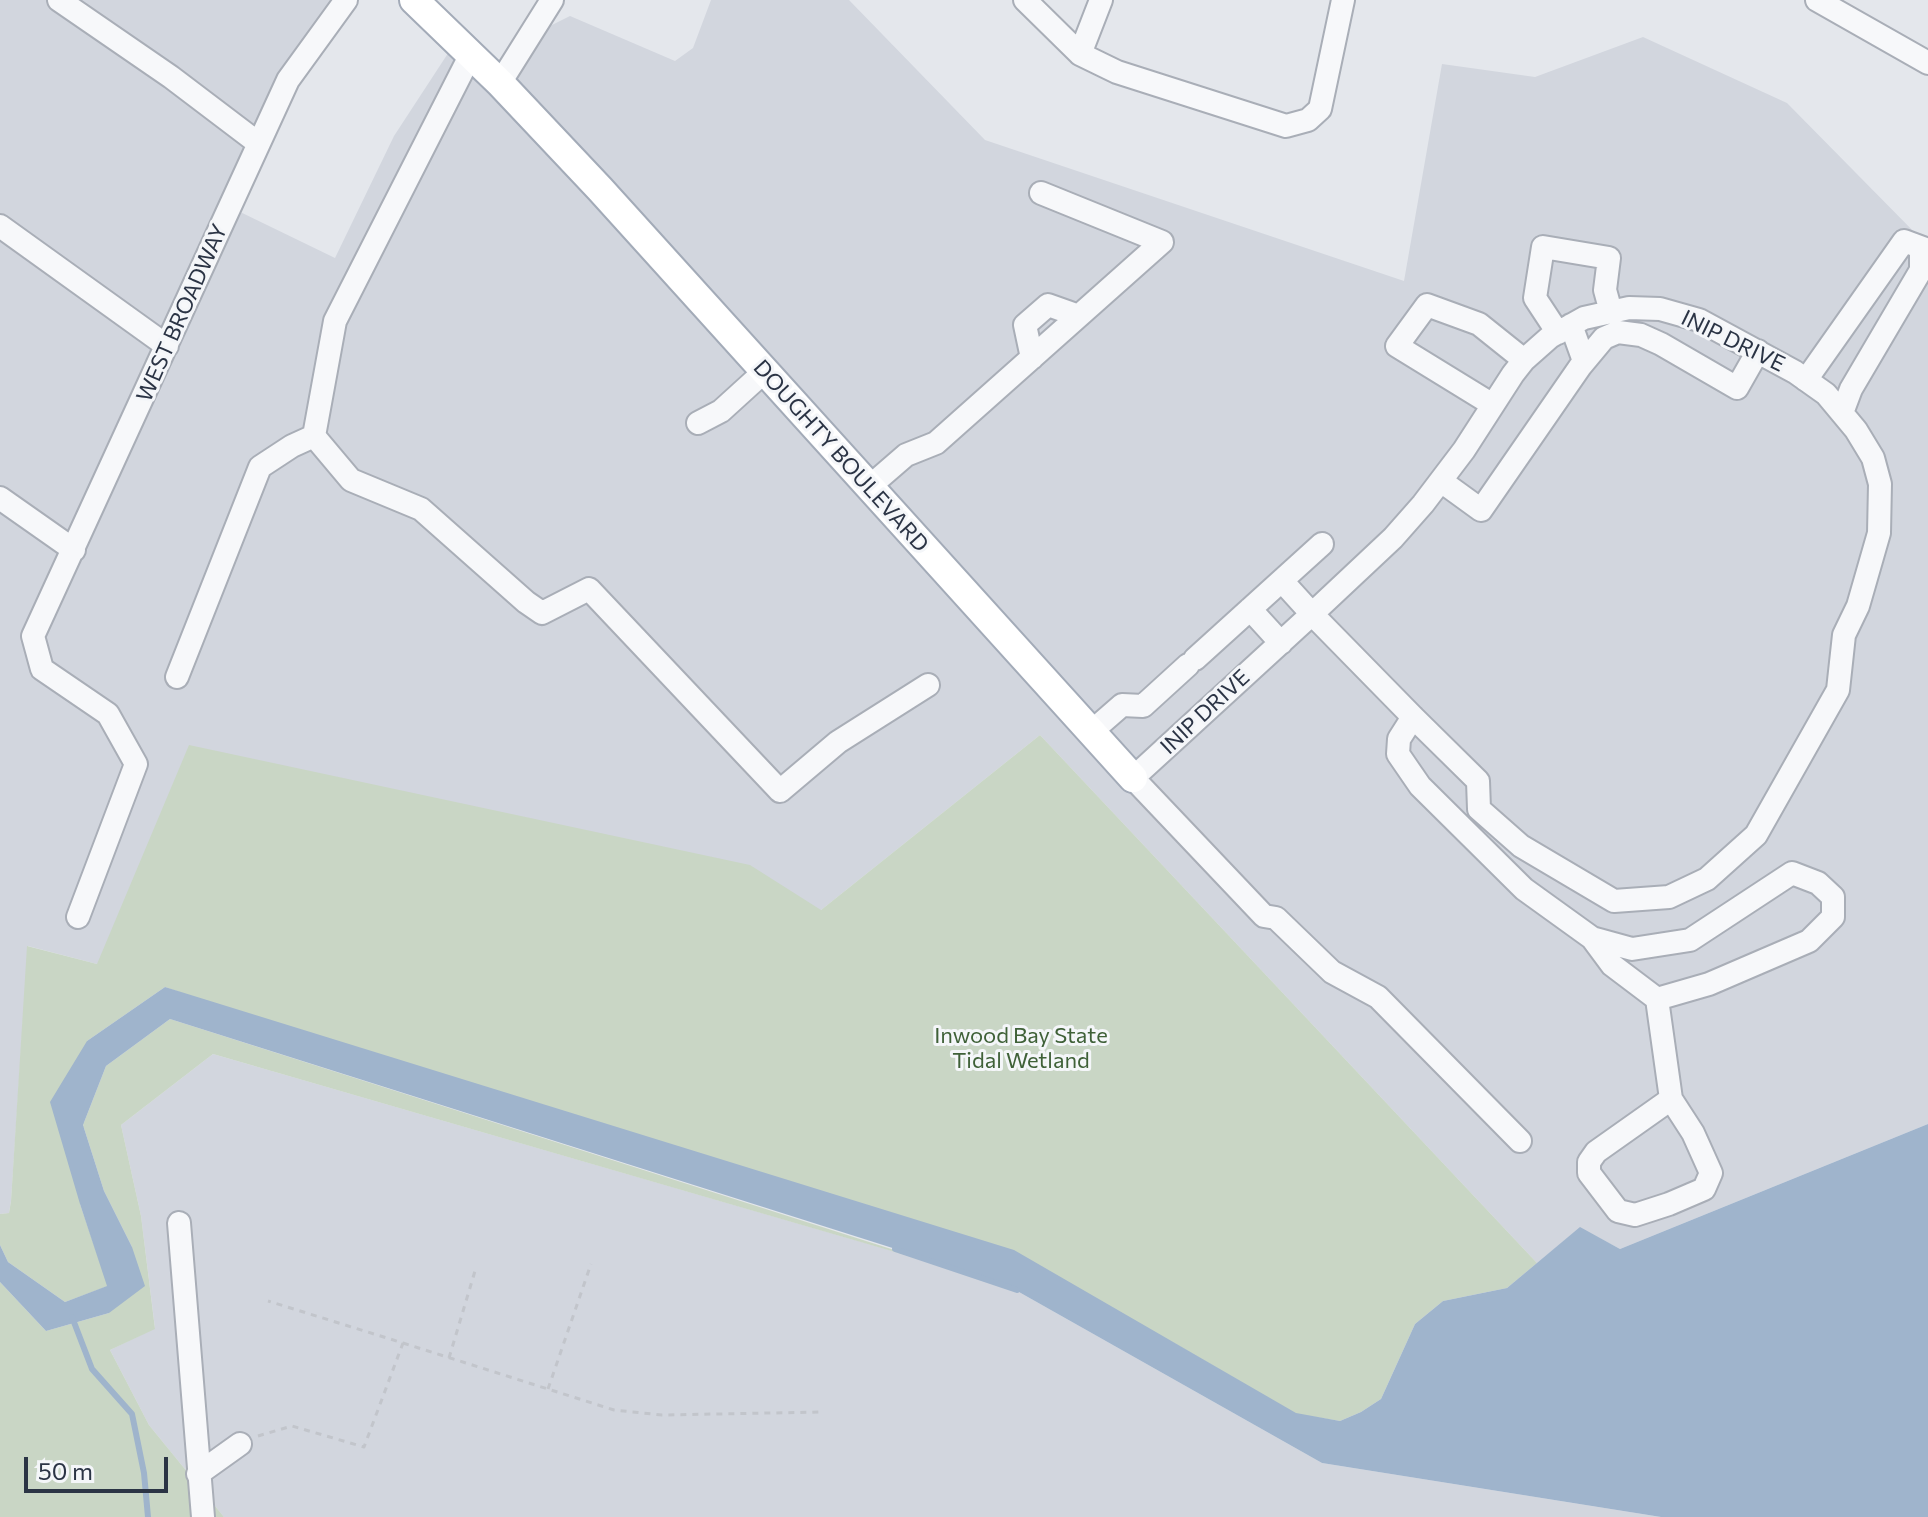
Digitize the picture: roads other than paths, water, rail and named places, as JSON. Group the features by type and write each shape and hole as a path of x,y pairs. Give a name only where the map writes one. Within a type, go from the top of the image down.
{"main road":[{"name":"DOUGHTY BOULEVARD","path":"414,0 500,83 1133,778"}],"street":[{"path":"59,0 171,77 258,143"},
{"name":"WEST BROADWAY","path":"78,917 136,764 108,714 42,669 33,636 258,143 297,64 346,0"},
{"path":"500,83 552,0"},
{"path":"1025,0 1080,54 1117,72 1286,126 1302,122 1320,109 1343,0"},
{"path":"1080,54 1101,0"},
{"path":"1817,0 1928,63"},
{"path":"314,436 335,321 471,54"},
{"path":"869,487 906,455 936,443 1162,242 1041,193"},
{"path":"0,226 167,346"},
{"path":"1806,380 1904,241 1924,249 1921,270 1851,389 1842,413"},
{"path":"1441,481 1481,510 1529,436 1584,361 1565,329 1535,298 1543,247 1609,258 1605,290 1611,312"},
{"path":"1493,405 1397,346 1427,305 1479,324 1524,360"},
{"name":"INIP DRIVE","path":"1133,778 1393,538 1441,481 1524,360 1584,318 1629,308 1677,312 1699,320 1758,351 1826,394 1873,458 1880,484 1881,514 1872,564 1844,635 1838,690 1756,835 1707,879 1669,897 1614,901 1521,846 1479,809 1478,781 1413,717"},
{"path":"1579,368 1604,338 1618,332 1641,335 1661,344 1737,388 1758,351"},
{"path":"698,423 721,411 765,371"},
{"path":"177,677 260,467 314,436"},
{"path":"314,436 351,480 421,509 542,613 589,589 780,791 838,742 928,685"},
{"path":"0,498 74,550"},
{"path":"1091,732 1122,705 1143,706 1322,544"},
{"path":"1282,581 1413,717 1399,739 1398,754 1420,786 1524,889 1592,938 1612,965 1657,999 1671,1099 1693,1133 1711,1173 1704,1189 1669,1204 1635,1215 1618,1211 1589,1173 1589,1162 1596,1152 1671,1099"},
{"path":"1250,609 1281,643"},
{"name":"DOUGHTY BOULEVARD","path":"1133,778 1264,916 1276,918 1332,972 1378,997 1520,1141"},
{"path":"1592,938 1632,949 1690,940 1792,873 1818,883 1833,897 1833,917 1809,941 1709,984 1657,999"},
{"path":"179,1223 203,1517"},
{"path":"198,1474 240,1444"}],"water":[{"path":"165,987 1014,1250 1296,1413 1340,1421 1381,1399 1415,1324 1443,1301 1507,1288 1580,1227 1620,1249 1928,1124 1928,1517 1661,1517 1322,1463 1003,1283 170,1019 106,1066 83,1125 104,1191 132,1247 145,1286 109,1313 46,1331 0,1282 0,1245 8,1262 65,1302 107,1286 50,1102 87,1041"}],"waterway":[{"path":"895,1249 1017,1290"},
{"path":"72,1317 92,1369 132,1414 144,1473 148,1517"}],"park label":[{"name":"Inwood Bay State Tidal Wetland","path":"1021,1048"}]}
